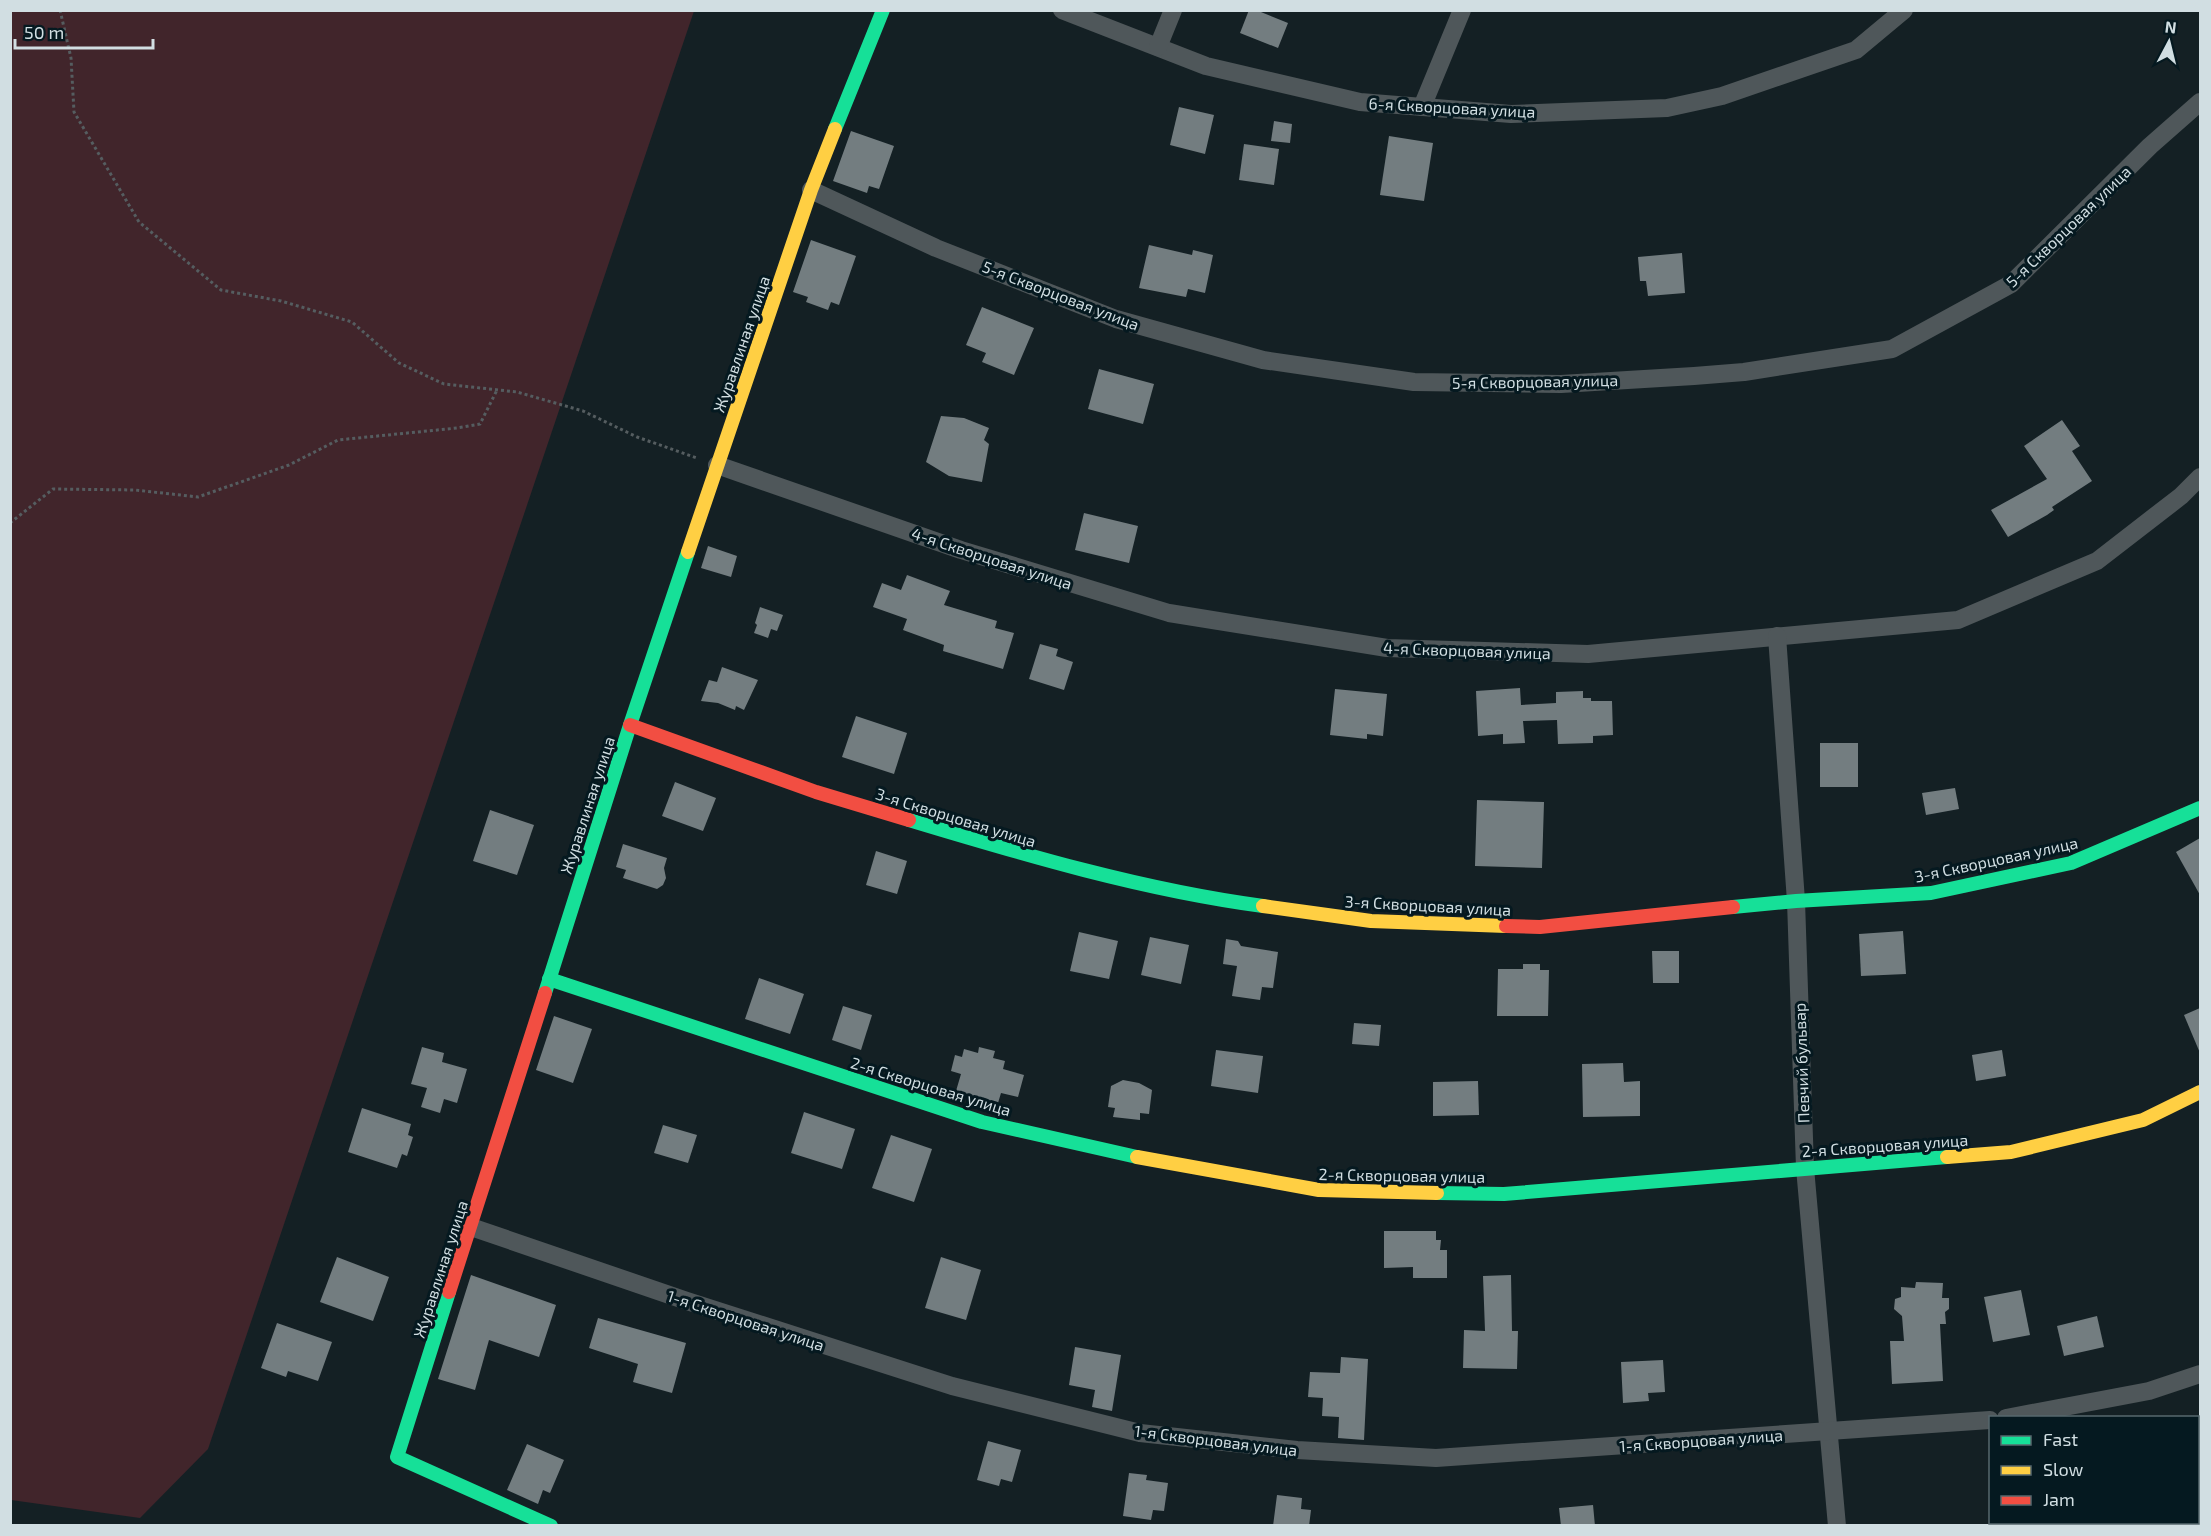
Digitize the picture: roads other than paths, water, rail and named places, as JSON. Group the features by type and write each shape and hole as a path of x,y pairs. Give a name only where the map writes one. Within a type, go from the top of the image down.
{"street":[{"name":"Журавлиная улица","path":"551,1526 397,1457 630,725 717,465 811,190 883,10"},
{"name":"6-я Скворцовая улица","path":"1062,10 1206,66 1360,102 1511,114 1667,108 1722,96 1856,50 1904,10"},
{"path":"1158,47 1173,10"},
{"path":"1422,107 1462,10"},
{"name":"5-я Скворцовая улица","path":"811,190 936,248 1116,319 1263,360 1414,382 1561,384 1694,376 1744,372 1892,349 2011,284 2150,146 2200,102"},
{"name":"4-я Скворцовая улица","path":"717,465 961,550 1169,613 1387,648 1588,654 1958,620 2097,561 2181,496 2200,477"},
{"name":"Певчий бульвар","path":"1777,636 1796,901 1805,1168 1837,1526"},
{"name":"3-я Скворцовая улица","path":"630,725 816,792 1017,853 1204,898 1371,921 1540,927 1796,901 1931,893 2071,863 2200,808"},
{"name":"2-я Скворцовая улица","path":"549,979 982,1122 1156,1161 1319,1190 1504,1194 2011,1152 2144,1120 2200,1092"},
{"name":"1-я Скворцовая улица","path":"471,1227 687,1301 952,1386 1140,1433 1297,1450 1436,1458 1989,1420"},
{"path":"2017,1416 2149,1391 2200,1374"}]}
